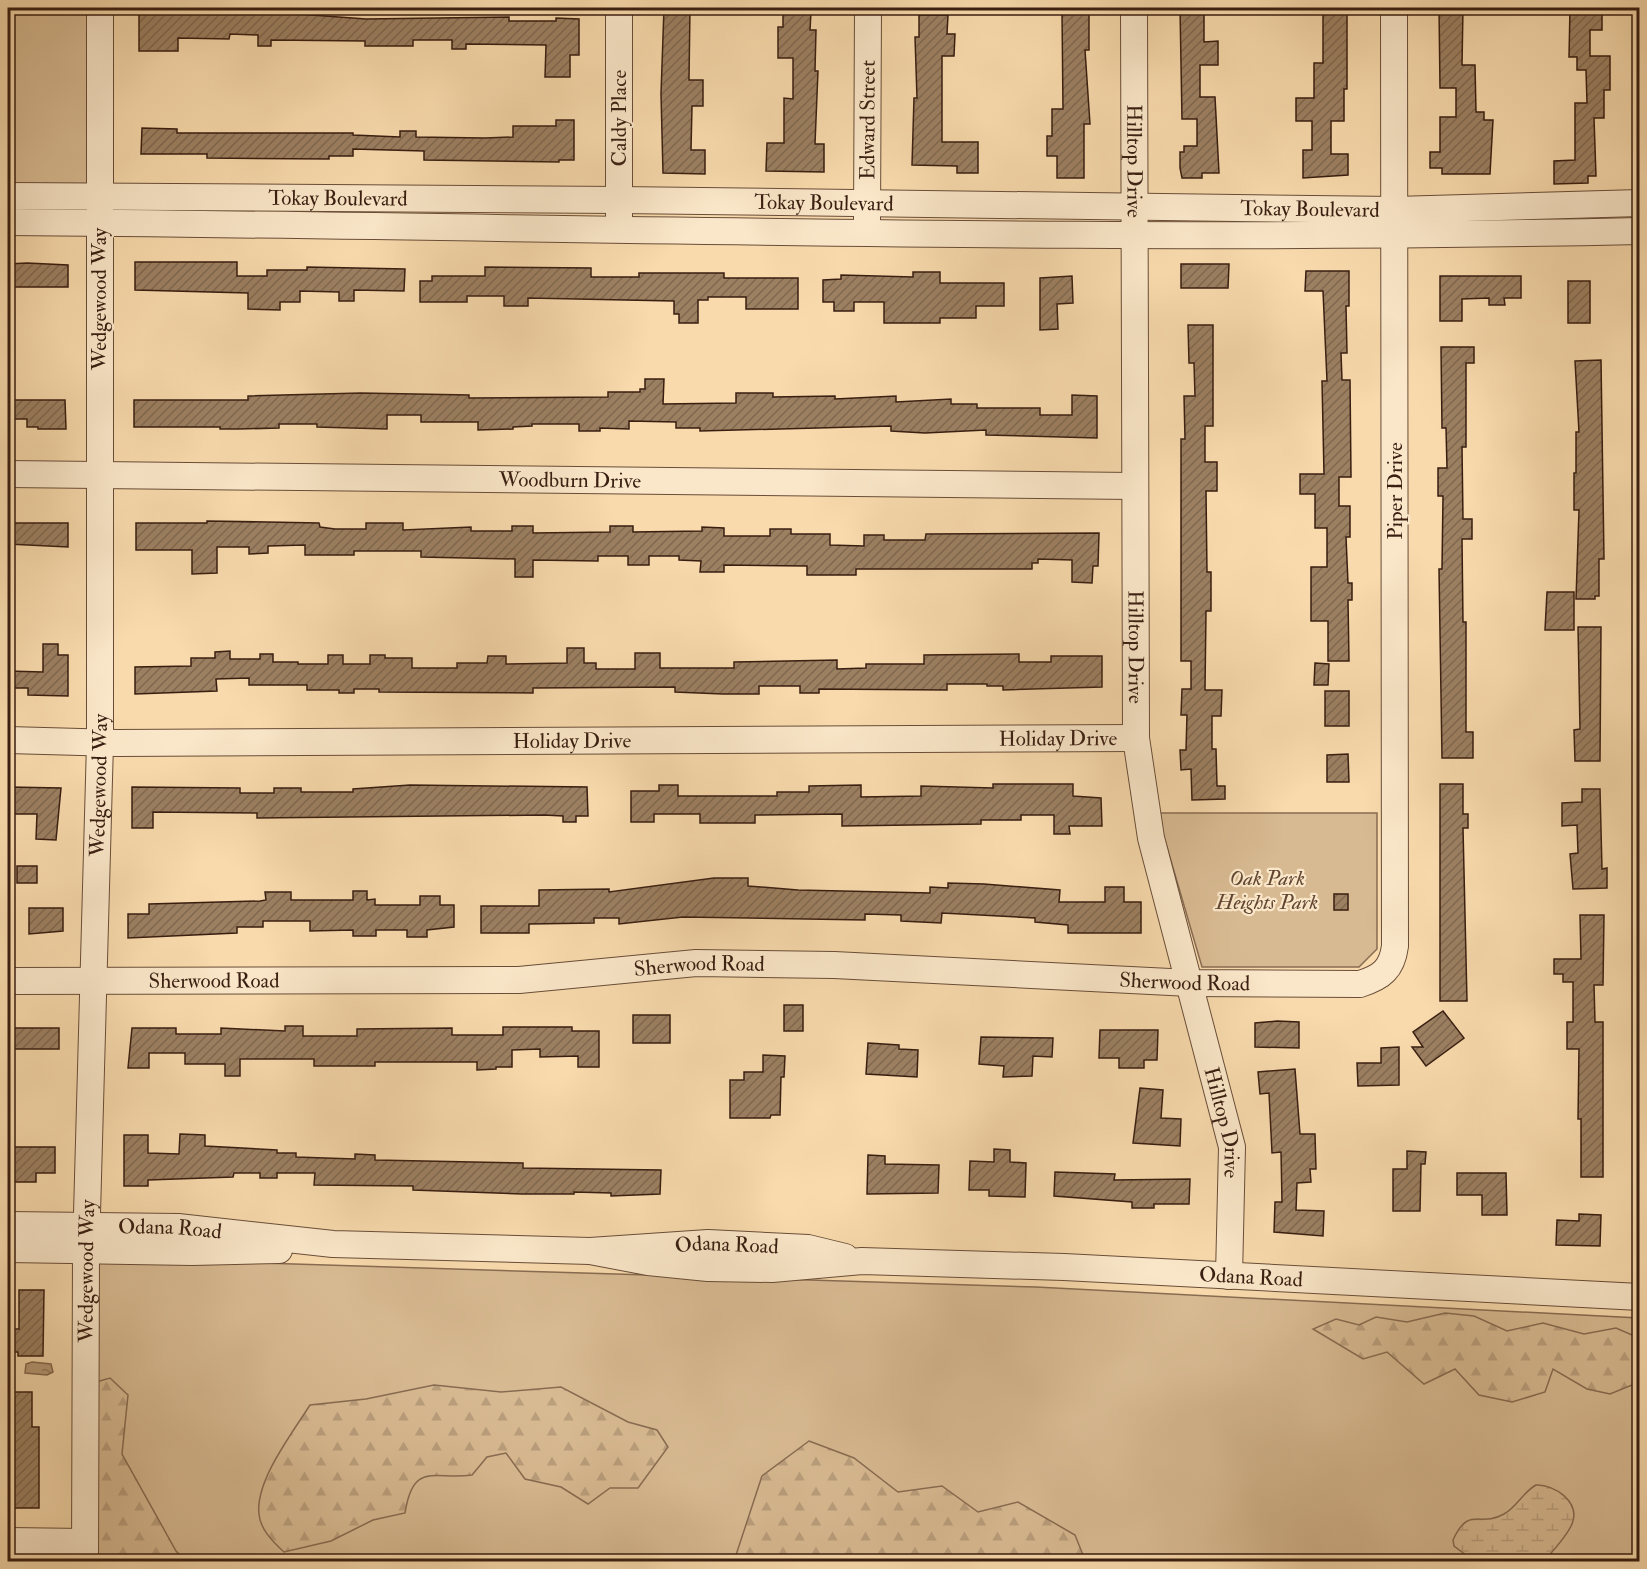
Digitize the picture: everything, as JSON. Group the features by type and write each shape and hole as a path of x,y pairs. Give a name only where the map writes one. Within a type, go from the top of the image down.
{"street":[{"name":"Wedgewood Way","path":"85,1552 86,1238 100,743 98,195 100,8"},
{"name":"Caldy Place","path":"619,8 619,228"},
{"name":"Edward Street","path":"867,232 868,8"},
{"name":"Hilltop Drive","path":"1134,8 1136,738 1151,838 1232,1147 1229,1276"},
{"name":"Piper Drive","path":"1386,971 1393,960 1395,946 1394,8"},
{"name":"Tokay Boulevard","path":"8,196 1134,205 1395,210 1640,203"},
{"name":"Tokay Boulevard","path":"8,222 1134,236 1394,237 1640,231"},
{"name":"Woodburn Drive","path":"8,474 1134,486"},
{"name":"Holiday Drive","path":"8,740 100,743 1136,738"},
{"name":"Sherwood Road","path":"8,981 519,980 696,963 834,965 1190,983 1360,984 1377,978 1386,971"},
{"name":"Odana Road","path":"8,1225 86,1238"},
{"name":"Odana Road","path":"8,1249 86,1238 188,1228 333,1244 590,1251 679,1243 740,1244 808,1248 862,1261 1064,1267 1640,1297"},
{"path":"8,1541 85,1552"}],"green space":[{"path":"8,8 100,8 98,195 8,196"},
{"name":"Oak Park Heights Park","path":"1157,813 1377,813 1377,949 1359,967 1202,967"},
{"path":"96,1258 1036,1287 1639,1318 1639,1561 95,1562"},
{"path":"1445,1313 1474,1316 1507,1331 1543,1323 1584,1334 1616,1328 1639,1338 1637,1383 1610,1394 1587,1389 1553,1369 1545,1392 1512,1402 1479,1395 1455,1369 1424,1384 1387,1352 1363,1359 1313,1329 1336,1319 1359,1325 1376,1317 1407,1322"},
{"path":"110,1378 128,1395 122,1454 176,1551 186,1561 95,1562 96,1382"},
{"path":"434,1385 501,1392 561,1387 628,1422 657,1430 668,1447 638,1488 610,1488 588,1504 561,1487 525,1479 506,1453 487,1457 472,1475 427,1476 420,1479 413,1486 405,1513 373,1520 331,1541 284,1552 264,1530 260,1520 259,1501 269,1472 310,1405 366,1399"},
{"path":"809,1441 854,1458 898,1492 942,1486 978,1512 1018,1502 1075,1535 1085,1560 742,1561 736,1555 762,1476"},
{"path":"1536,1485 1543,1485 1558,1491 1573,1508 1574,1516 1567,1533 1544,1561 1474,1561 1454,1546 1453,1540 1464,1523 1475,1519 1495,1518 1504,1514"}],"water":[{"path":"32,1362 51,1364 53,1372 47,1375 25,1373 26,1364"}],"building":[{"path":"664,8 690,8 689,80 703,80 703,106 692,106 691,150 705,150 705,174 663,173 661,94"},
{"path":"1180,8 1204,8 1204,42 1218,41 1218,65 1200,65 1200,97 1215,97 1219,173 1202,173 1202,178 1182,178 1180,168 1180,152 1184,152 1184,146 1197,146 1197,119 1182,119"},
{"path":"1323,8 1347,8 1347,89 1344,89 1344,121 1331,121 1331,154 1348,154 1348,175 1303,178 1303,150 1312,150 1312,121 1296,121 1296,98 1314,98 1314,63 1323,63"},
{"path":"1439,8 1463,8 1462,65 1475,65 1476,112 1484,112 1484,120 1493,120 1490,174 1442,174 1442,168 1430,168 1430,152 1440,152 1440,117 1456,117 1456,88 1440,88"},
{"path":"1570,8 1602,8 1602,30 1590,30 1590,56 1610,56 1610,90 1604,90 1604,118 1594,118 1596,176 1588,176 1588,183 1554,184 1554,161 1575,160 1575,103 1587,103 1586,70 1577,70 1577,57 1569,57"},
{"path":"783,12 811,12 810,30 816,30 815,71 818,71 815,144 824,144 824,172 766,171 767,143 784,143 784,98 793,99 793,58 778,58 778,27 783,27"},
{"path":"1062,12 1089,12 1089,50 1085,50 1090,124 1084,124 1084,178 1057,178 1057,156 1047,156 1047,136 1052,136 1052,109 1063,109"},
{"path":"139,14 298,14 366,19 509,17 509,21 579,19 579,55 570,55 570,77 545,77 546,45 466,44 466,49 452,49 452,40 413,40 413,46 365,46 365,41 271,40 271,46 258,46 258,35 230,34 229,39 178,38 178,51 139,51"},
{"path":"919,15 948,15 947,34 955,34 954,56 942,56 942,142 978,142 978,173 957,173 957,166 912,165 914,98 917,98 915,37 919,37"},
{"path":"556,120 574,120 574,160 559,160 559,162 424,160 424,151 353,149 353,156 329,156 329,159 207,158 207,154 141,154 142,128 177,129 177,133 353,133 353,135 400,137 400,131 416,131 416,137 485,138 513,137 513,126 556,126"},
{"path":"135,262 237,262 237,276 267,276 267,270 307,270 307,267 405,269 404,291 354,290 354,301 339,301 339,292 300,291 300,302 280,302 280,310 248,309 248,293 135,290"},
{"path":"8,264 68,265 68,287 8,287"},
{"path":"1181,264 1229,264 1228,288 1181,288"},
{"path":"485,267 591,268 591,277 639,277 639,273 724,273 724,278 798,278 798,309 746,309 746,297 708,297 708,300 698,300 698,323 679,323 679,314 674,314 674,301 528,298 528,306 504,306 504,296 467,296 467,302 420,302 420,281 432,281 432,276 485,276"},
{"path":"1306,271 1349,271 1349,306 1346,306 1347,353 1341,353 1342,380 1350,380 1351,477 1339,477 1339,506 1350,506 1350,537 1346,537 1348,583 1352,583 1352,600 1348,600 1349,661 1328,661 1328,621 1311,621 1311,567 1327,567 1327,528 1315,528 1315,494 1300,494 1300,474 1324,474 1322,381 1327,381 1323,291 1305,291"},
{"path":"913,272 940,272 940,283 1004,283 1004,306 976,306 976,318 940,318 940,323 884,323 884,302 854,302 854,311 834,311 834,302 823,302 823,280 841,279 841,275 913,277"},
{"path":"1072,276 1073,303 1057,304 1058,329 1040,330 1040,278"},
{"path":"1440,276 1521,276 1521,298 1504,298 1505,305 1489,305 1489,298 1462,299 1462,321 1440,321"},
{"path":"1568,281 1590,281 1590,323 1568,323"},
{"path":"1188,325 1213,325 1213,426 1205,426 1205,462 1217,462 1217,491 1206,491 1207,572 1211,572 1211,611 1206,611 1205,690 1222,690 1221,716 1212,716 1212,749 1216,749 1217,786 1225,786 1225,799 1192,800 1191,769 1181,770 1180,750 1186,750 1187,715 1181,715 1182,689 1191,689 1191,661 1181,661 1181,439 1185,439 1184,396 1195,396 1194,363 1189,363"},
{"path":"1441,347 1474,347 1474,363 1466,363 1466,447 1462,447 1463,519 1472,519 1472,539 1462,539 1463,622 1466,622 1466,732 1473,732 1473,758 1442,758 1439,569 1442,569 1443,496 1438,496 1438,468 1447,468 1446,428 1442,428"},
{"path":"1601,360 1604,559 1599,559 1599,596 1595,596 1595,599 1576,599 1579,510 1574,510 1574,473 1576,473 1576,432 1579,432 1575,361"},
{"path":"645,379 664,379 663,404 736,403 736,393 773,393 773,397 835,396 835,399 896,396 896,402 951,399 951,404 977,404 977,408 1040,408 1040,415 1072,415 1072,395 1097,396 1097,438 986,435 986,430 925,433 891,431 891,426 700,431 700,428 676,428 676,422 629,421 629,429 600,428 600,431 579,431 579,424 532,424 532,426 513,427 513,429 478,430 478,422 421,422 421,415 387,415 387,429 317,427 317,424 279,424 279,428 239,429 134,427 134,400 248,400 248,396 361,393 469,395 469,398 608,397 608,392 640,392 640,389 645,389"},
{"path":"8,400 65,400 66,429 38,429 38,427 27,427 27,419 8,419"},
{"path":"207,521 319,523 320,527 335,529 366,529 366,523 403,523 403,530 471,527 471,531 512,531 512,526 533,526 533,533 610,532 610,526 633,526 633,532 702,531 702,527 724,528 724,536 770,536 770,529 791,529 791,534 830,534 830,545 864,546 864,535 884,535 884,540 925,540 926,534 1099,533 1098,566 1093,566 1092,583 1072,582 1072,560 1038,559 1038,563 1032,563 1032,569 856,569 856,575 807,575 807,566 724,565 724,572 700,572 701,561 679,560 679,556 649,556 649,565 628,565 628,556 598,556 598,561 533,560 533,577 515,577 515,559 421,557 421,551 354,551 354,555 305,555 305,545 268,546 268,553 249,554 249,547 217,547 217,573 192,574 192,550 136,550 136,523 207,523"},
{"path":"8,523 68,523 68,547 8,544"},
{"path":"1547,592 1574,592 1574,630 1545,630"},
{"path":"1578,627 1601,627 1600,761 1575,761 1574,730 1580,729"},
{"path":"43,644 58,644 58,655 68,655 68,696 28,695 28,688 8,688 8,671 43,672"},
{"path":"567,648 584,648 584,663 596,663 596,669 635,669 635,653 660,653 660,668 734,668 734,662 837,660 837,669 866,668 866,664 924,664 924,655 1019,654 1019,662 1051,662 1051,656 1102,656 1102,687 1003,690 1003,686 987,686 987,684 947,684 947,690 819,689 819,693 800,693 800,686 759,686 759,694 675,692 675,687 533,688 533,693 379,692 379,689 354,689 354,693 339,693 339,690 307,690 307,685 249,685 249,678 216,679 217,691 135,694 135,667 191,666 191,658 215,658 215,652 230,651 230,659 260,659 260,654 273,654 273,662 298,662 298,664 328,664 328,655 343,655 343,664 370,664 370,655 385,655 385,658 412,658 412,668 457,668 457,663 487,663 488,656 506,656 506,664 567,663"},
{"path":"1315,663 1329,664 1328,685 1314,685"},
{"path":"1325,691 1349,691 1349,726 1325,726"},
{"path":"1348,754 1349,782 1327,782 1327,755"},
{"path":"993,784 1073,784 1073,796 1101,798 1102,826 1069,826 1070,834 1054,834 1054,815 1021,815 1021,820 981,820 981,824 842,826 842,814 755,815 755,823 700,823 700,814 654,814 654,822 631,822 631,791 659,791 659,785 678,785 678,796 777,796 777,792 809,792 809,786 861,785 861,797 921,796 921,786 993,788"},
{"path":"1440,784 1463,784 1463,814 1468,814 1468,828 1463,828 1467,1001 1440,1001"},
{"path":"410,785 587,787 588,816 576,816 576,822 563,822 563,816 544,815 257,818 257,813 153,812 153,828 132,828 132,787 240,788 240,793 274,793 274,788 301,788 301,792 353,792 353,789"},
{"path":"8,787 61,788 56,840 36,839 37,814 8,814"},
{"path":"1582,789 1600,789 1602,869 1607,868 1607,888 1573,889 1570,854 1578,853 1577,825 1562,826 1562,803 1582,802"},
{"path":"17,866 37,866 37,883 17,883"},
{"path":"714,878 748,878 748,886 798,890 930,893 930,887 948,888 948,883 984,884 1060,890 1059,902 1105,902 1105,887 1124,887 1124,902 1141,902 1141,933 1068,933 1068,925 1035,922 1035,918 942,913 941,923 901,921 901,915 865,914 865,920 683,917 619,924 619,918 594,918 594,923 529,924 529,933 481,933 481,906 539,906 539,890 609,889 609,892"},
{"path":"353,891 367,891 367,900 375,899 375,905 420,905 420,896 440,896 440,905 454,905 454,927 427,930 427,937 407,937 407,930 376,930 376,936 353,936 353,930 310,931 310,921 263,921 263,927 237,927 237,933 128,938 128,914 149,914 149,904 260,901 266,900 265,892 291,892 291,900 353,900"},
{"path":"1334,894 1348,894 1348,910 1334,910"},
{"path":"29,908 63,908 63,931 29,934"},
{"path":"1580,915 1604,915 1603,985 1594,985 1595,1022 1603,1022 1603,1177 1581,1177 1581,1119 1578,1119 1579,1049 1567,1049 1567,1022 1573,1022 1573,982 1563,982 1563,974 1554,974 1554,959 1581,959"},
{"path":"784,1005 803,1005 803,1031 784,1031"},
{"path":"1443,1011 1464,1038 1426,1066 1412,1047 1423,1047 1413,1032"},
{"path":"633,1015 670,1015 670,1043 633,1043"},
{"path":"1299,1022 1299,1048 1255,1047 1255,1023"},
{"path":"285,1026 303,1026 303,1036 357,1036 357,1029 452,1028 452,1035 503,1035 503,1027 572,1027 572,1031 599,1031 599,1067 578,1067 578,1056 540,1057 540,1049 512,1050 512,1067 477,1070 477,1062 375,1062 375,1066 314,1066 314,1059 240,1059 240,1076 225,1076 225,1064 185,1064 185,1053 149,1053 149,1068 128,1068 132,1028 176,1028 176,1034 221,1034 221,1028 285,1031"},
{"path":"59,1028 59,1049 8,1049 8,1030"},
{"path":"1100,1030 1158,1030 1157,1060 1144,1060 1144,1068 1119,1068 1119,1058 1099,1058"},
{"path":"981,1037 1053,1038 1052,1057 1033,1056 1032,1076 1003,1077 1004,1066 979,1064"},
{"path":"868,1043 899,1045 899,1049 918,1050 917,1077 866,1074"},
{"path":"1399,1047 1399,1085 1358,1086 1357,1063 1381,1063 1381,1048"},
{"path":"763,1055 785,1056 784,1077 781,1077 780,1115 771,1115 770,1118 730,1118 730,1080 744,1080 744,1072 763,1072"},
{"path":"1295,1069 1300,1134 1315,1134 1316,1169 1310,1169 1311,1182 1297,1183 1296,1210 1324,1211 1323,1236 1274,1232 1275,1202 1282,1202 1281,1152 1272,1153 1269,1093 1260,1094 1258,1072"},
{"path":"1140,1088 1163,1090 1161,1118 1181,1119 1180,1146 1133,1143"},
{"path":"180,1134 205,1135 205,1146 277,1150 277,1153 296,1153 296,1157 355,1159 355,1154 375,1155 375,1160 523,1163 523,1168 661,1170 660,1194 611,1196 611,1193 574,1192 574,1194 522,1194 413,1190 413,1186 314,1185 315,1173 277,1173 277,1178 260,1178 260,1173 234,1173 233,1177 148,1180 148,1186 124,1186 124,1135 148,1135 148,1153 179,1154"},
{"path":"13,1147 55,1147 55,1173 36,1173 36,1182 13,1182"},
{"path":"994,1149 1010,1150 1010,1162 1026,1163 1025,1197 989,1196 989,1190 969,1190 970,1161 994,1162"},
{"path":"1407,1151 1426,1152 1425,1164 1421,1164 1420,1211 1393,1211 1393,1169 1407,1169"},
{"path":"868,1155 885,1156 885,1164 939,1165 938,1193 867,1194"},
{"path":"1055,1172 1115,1174 1114,1180 1190,1179 1189,1204 1154,1204 1154,1208 1132,1208 1132,1202 1054,1196"},
{"path":"1457,1173 1506,1173 1507,1215 1482,1215 1482,1195 1457,1195"},
{"path":"1579,1214 1601,1215 1600,1246 1556,1245 1557,1220 1579,1221"},
{"path":"19,1290 44,1290 43,1356 18,1356 18,1352 13,1352 13,1329 19,1329"},
{"path":"8,1392 32,1392 32,1427 39,1427 39,1508 11,1508 11,1493 8,1493"}]}
